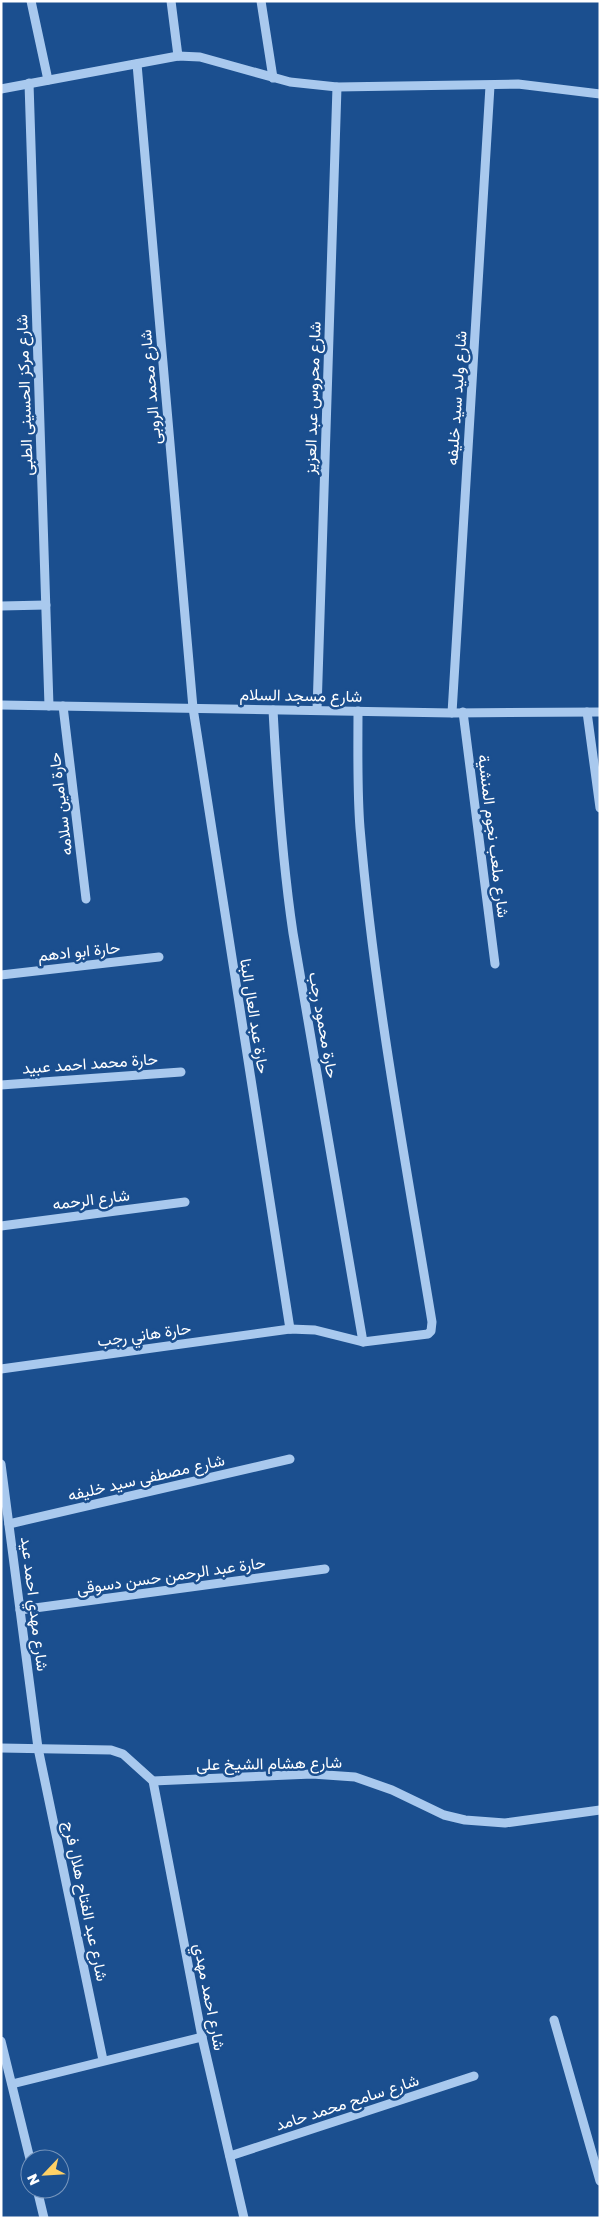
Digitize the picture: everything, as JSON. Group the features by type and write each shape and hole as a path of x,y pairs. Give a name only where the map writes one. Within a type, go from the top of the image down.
{"street":[{"path":"31,1 48,80"},
{"path":"171,1 178,56"},
{"path":"262,1 273,78"},
{"path":"1,89 178,56 200,57 290,82 337,87 490,86 518,84 600,94"},
{"name":"شارع محمد الروبى","path":"137,64 193,708"},
{"name":"شارع مركز الحسينى الطبى","path":"29,83 49,706"},
{"name":"شارع وليد سيد خليفه","path":"452,712 490,86"},
{"name":"شارع محروس عبد العزيز","path":"317,710 337,87"},
{"path":"1,606 46,605"},
{"name":"شارع مسجد السلام","path":"1,705 274,710 600,712"},
{"name":"حارة امين سلامه","path":"63,706 86,899"},
{"name":"حارة عبد العال البنا","path":"193,708 290,1329"},
{"name":"حارة محمود رجب","path":"274,710 279,818 293,933 363,1342"},
{"path":"358,710 360,826 375,962 433,1328 428,1334 363,1342"},
{"name":"شارع ملعب نجوم المنشية","path":"464,712 496,964"},
{"path":"587,712 600,808"},
{"name":"حارة ابو ادهم","path":"1,975 160,957"},
{"name":"حارة محمد احمد عبيد","path":"1,1085 182,1072"},
{"name":"شارع الرحمه","path":"1,1226 184,1202"},
{"name":"حارة هاني رجب","path":"1,1369 290,1329 315,1330 363,1342"},
{"name":"شارع مصطفى سيد خليفه","path":"9,1524 290,1459"},
{"name":"شارع مهدي احمد عيد","path":"1,1464 38,1748"},
{"name":"حارة عبد الرحمن حسن دسوقى","path":"20,1610 325,1569"},
{"path":"1,1748 118,1751 153,1781"},
{"name":"شارع عبد الفتاح هلال فرج","path":"38,1748 104,2060"},
{"name":"شارع هشام الشيخ على","path":"153,1781 312,1774 355,1777 392,1790 444,1815 465,1820 497,1822 600,1810"},
{"name":"شارع احمد مهدي","path":"153,1781 202,2037 244,2218"},
{"path":"554,2020 600,2181"},
{"path":"12,2084 202,2037"},
{"path":"1,2040 28,2149"},
{"name":"شارع سامح محمد حامد","path":"230,2156 474,2076"},
{"path":"39,2199 44,2218"}]}
